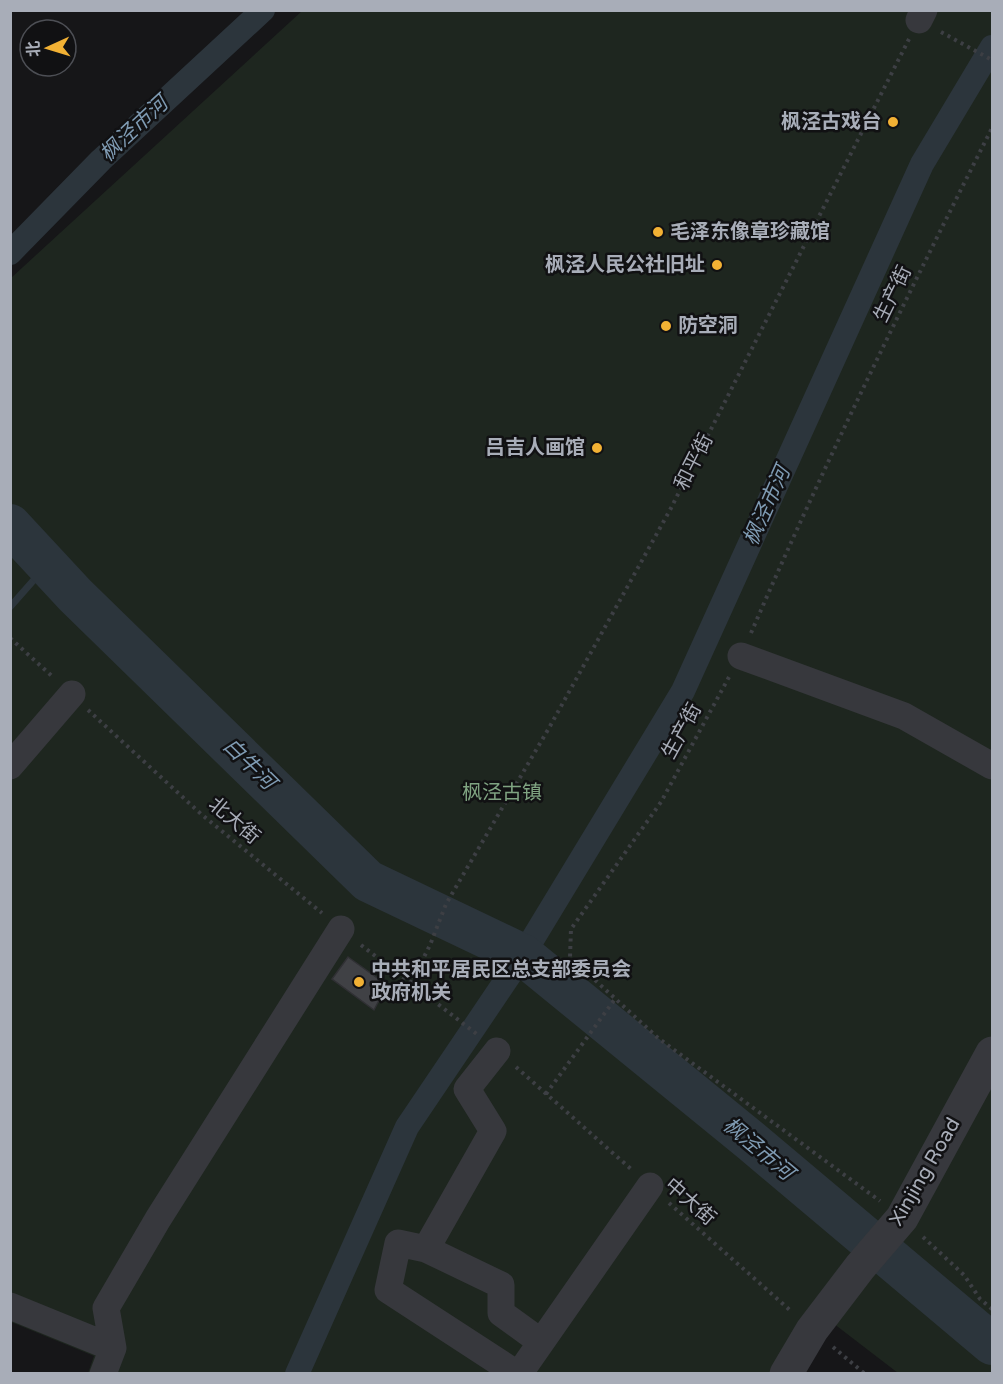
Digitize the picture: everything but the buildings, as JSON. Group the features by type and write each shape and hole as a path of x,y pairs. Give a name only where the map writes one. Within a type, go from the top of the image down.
{"street":[{"path":"741,656 904,716 993,766"},
{"path":"10,766 72,694"},
{"path":"104,1374 113,1348 106,1308 158,1219 341,929"},
{"path":"426,1249 493,1131 467,1089 497,1051"},
{"name":"Xinjing Road","path":"786,1374 812,1330 860,1267 903,1218 993,1053"},
{"path":"541,1342 501,1312 501,1285 426,1249 398,1243 388,1290 518,1374 541,1342 650,1186"},
{"path":"10,1306 113,1348"}],"path":[{"path":"922,15 993,60"},
{"name":"和平街","path":"411,982 430,945 446,904 549,728 670,510 922,15"},
{"name":"生产街","path":"993,128 932,247 793,537 741,656 661,802 571,929 570,957 658,1038 903,1218 964,1275 980,1299 993,1309"},
{"name":"北大街","path":"10,638 201,814 341,929 497,1051"},
{"path":"546,1094 615,999"},
{"name":"中大街","path":"497,1051 812,1330 865,1374"}],"green space":[{"name":"枫泾古镇","path":"302,11 992,11 992,1373 898,1373 812,1307 770,1374 88,1373 94,1356 11,1322 11,278"}],"waterway":[{"name":"枫泾市河","path":"10,253 101,160 263,10"},
{"name":"枫泾市河","path":"297,1374 407,1127 523,955 683,691 922,164 992,47"},
{"name":"白牛河","path":"10,525 75,595 368,881 523,955 751,1141 992,1344"},
{"path":"10,607 47,565"}],"place":[{"name":"枫泾古戏台","path":"893,122"},
{"name":"毛泽东像章珍藏馆","path":"658,232"},
{"name":"枫泾人民公社旧址","path":"717,265"},
{"name":"防空洞","path":"666,326"},
{"name":"吕吉人画馆","path":"597,448"},
{"name":"中共和平居民区总支部委员会 政府机关","path":"359,982"}]}
